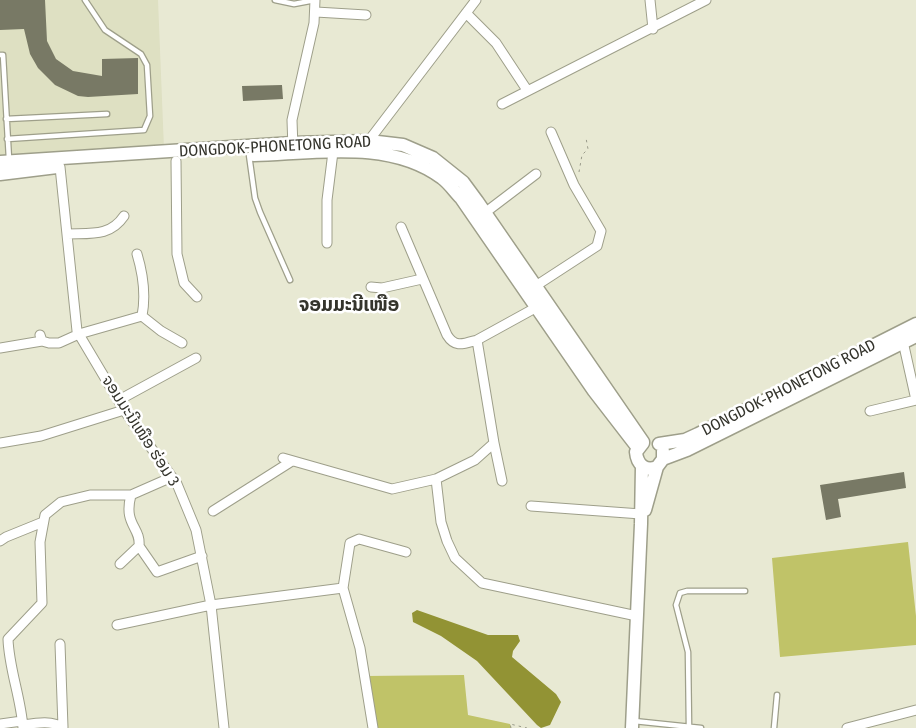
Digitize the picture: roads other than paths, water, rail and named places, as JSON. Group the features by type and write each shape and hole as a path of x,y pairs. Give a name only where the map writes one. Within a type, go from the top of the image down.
{"main road":[{"name":"DONGDOK-PHONETONG ROAD","path":"5,168 176,161 249,155 369,141 403,145 432,158 463,182 486,212 532,289 537,307 594,391 641,445"},
{"name":"DONGDOK-PHONETONG ROAD","path":"5,168 293,149 386,154 407,160 443,179 461,198 532,289 641,445"},
{"name":"DONGDOK-PHONETONG ROAD","path":"641,445 636,455 642,466 648,469 902,337 916,324"},
{"name":"DONGDOK-PHONETONG ROAD","path":"641,445 654,442 659,444 685,440 902,337 916,336"},
{"path":"641,519 660,463 662,449 659,444"},
{"path":"632,724 642,466"}],"street":[{"path":"293,149 292,120 316,12 315,0"},
{"path":"362,153 369,141 476,0"},
{"path":"650,0 653,29"},
{"path":"502,104 653,29 706,0"},
{"path":"316,12 366,15"},
{"path":"466,13 496,43 527,90"},
{"path":"532,289 597,246 601,231 574,185 550,132"},
{"path":"327,243 327,200 333,152"},
{"path":"176,161 177,254 184,283 196,297"},
{"name":"ຈອມມະນີເໜືອ ຮ່ອມ 3","path":"60,167 78,334 124,410 172,477 196,530 211,604 224,728"},
{"path":"486,212 536,174"},
{"path":"67,234 108,231 118,226 124,216"},
{"path":"401,227 422,279 452,343 462,344 477,340 537,307"},
{"path":"137,254 143,282 144,303 142,316"},
{"path":"371,287 382,288 422,279"},
{"path":"0,348 41,338 49,343 59,343 78,334 142,316"},
{"path":"142,316 161,331 182,343"},
{"path":"870,411 916,400 902,337"},
{"path":"477,340 502,481"},
{"path":"119,400 196,358"},
{"path":"0,443 41,436 124,410"},
{"path":"213,511 287,460 392,489 436,478 475,460 494,443"},
{"path":"23,724 4,638 42,603 40,542 45,515 61,502 90,495 131,495 172,477"},
{"path":"436,478 441,522 447,540 455,558 482,583 637,616"},
{"path":"120,564 139,546 140,540 130,523 127,510 131,495"},
{"path":"531,506 641,519"},
{"path":"0,541 44,522"},
{"path":"373,728 360,648 343,588 350,543 359,540 406,552"},
{"path":"139,546 157,572 202,556"},
{"path":"117,625 211,604 343,588"},
{"path":"0,724 39,722 63,727 60,644"},
{"path":"847,728 916,710"}],"lane":[{"path":"7,139 144,130 150,116 147,65 141,54 105,30 85,0"},
{"path":"275,0 294,4 315,0"},
{"path":"0,55 3,55 7,139 5,168"},
{"path":"6,119 106,114"},
{"path":"0,131 6,131"},
{"path":"249,155 255,198 290,280"},
{"path":"689,727 688,652 676,605 676,598 680,593 687,591 746,591"},
{"path":"774,728 777,695"},
{"path":"632,724 701,728"}],"district":[{"name":"ຈອມມະນີເໜືອ","path":"349,306"}]}
